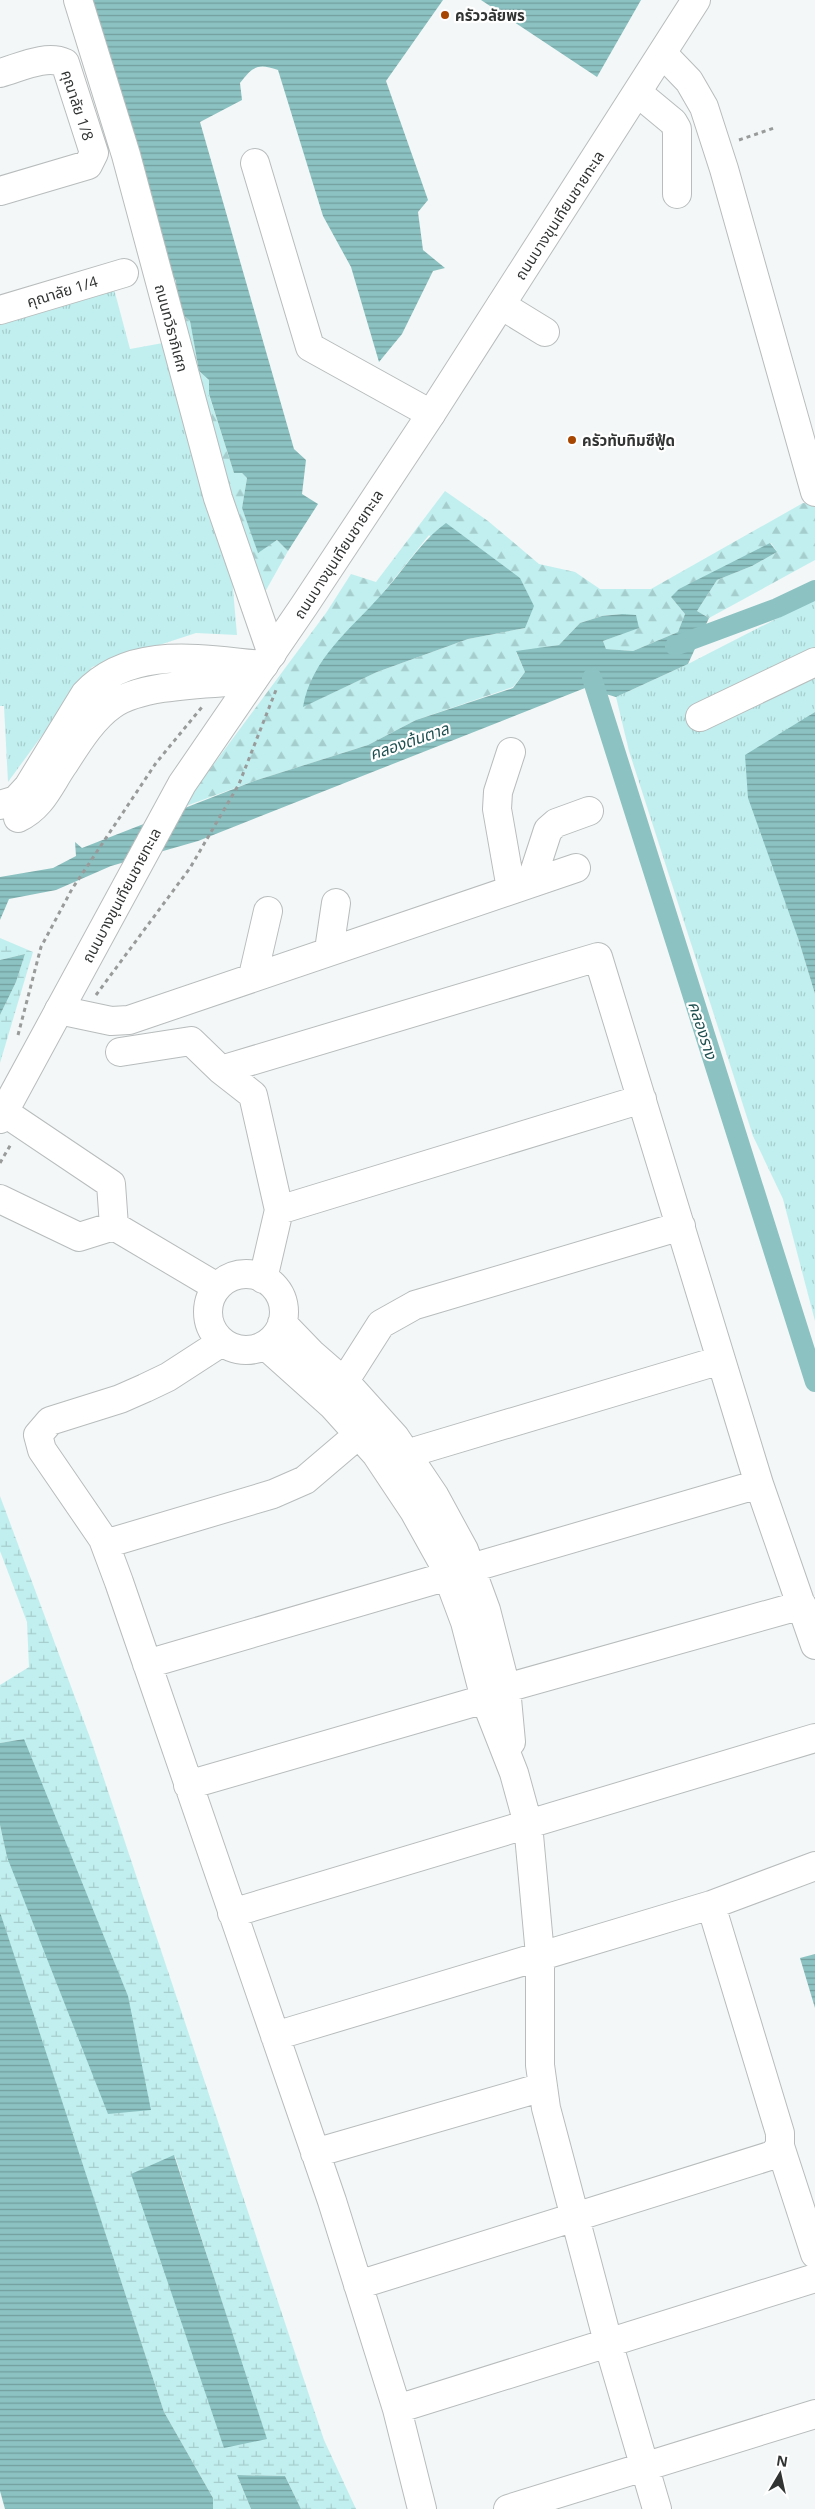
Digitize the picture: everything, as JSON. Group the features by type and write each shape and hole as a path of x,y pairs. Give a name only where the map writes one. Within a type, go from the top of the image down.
{"street":[{"name":"ถนนทวีธาภิเศก","path":"78,0 126,155 263,666"},
{"name":"ถนนบางขุนเทียนชายทะเล","path":"2,1115 182,784 431,414 696,0"},
{"path":"663,54 689,81 704,107 815,492"},
{"name":"คุณาลัย 1/8","path":"0,73 46,60 56,59 65,63 94,154 88,165 0,191"},
{"path":"638,93 673,122 677,130 677,194"},
{"path":"255,163 310,347 431,414"},
{"name":"คุณาลัย 1/4","path":"0,310 124,273"},
{"path":"501,305 546,332"},
{"path":"0,804 16,800 28,787 85,694 95,683 110,673 133,664 175,657 263,666"},
{"path":"700,718 815,662"},
{"path":"0,823 16,820 28,813 46,794 62,766 88,730 111,705 140,691 263,666"},
{"path":"512,752 498,792 497,809 521,885"},
{"path":"521,885 548,830 556,822 589,811"},
{"path":"0,832 22,825 28,813"},
{"path":"59,1010 111,1021 129,1020 329,950 576,868"},
{"path":"329,950 336,903"},
{"path":"253,976 268,911"},
{"path":"221,1070 598,957 722,1360 758,1484 815,1645"},
{"path":"120,1052 191,1041 221,1070 253,1095 279,1210 263,1278"},
{"path":"279,1210 642,1099"},
{"path":"2,1115 111,1184 114,1226"},
{"path":"0,1199 78,1237 114,1226 217,1287"},
{"path":"344,1382 380,1324 415,1305 680,1226"},
{"path":"238,1275 251,1275 263,1278 273,1286 280,1297 284,1310 277,1334 265,1345 245,1350 233,1348 222,1342 208,1322 209,1303 217,1287 227,1279 238,1275"},
{"path":"282,1322 344,1382 395,1437 434,1495 464,1550 459,1572"},
{"path":"222,1342 168,1377 145,1388 120,1399 50,1421 38,1435 42,1450 105,1544 315,2153 397,2409 422,2509"},
{"path":"265,1345 332,1405 376,1454 414,1511 486,1610 496,1693 528,1824 540,1955 540,2065 546,2108 608,2342 657,2509"},
{"path":"406,1454 722,1360"},
{"path":"105,1544 273,1494 305,1480 359,1434"},
{"path":"147,1664 758,1484"},
{"path":"188,1785 496,1693 802,1605"},
{"path":"232,1913 815,1738"},
{"path":"275,2036 711,1905 815,1866"},
{"path":"711,1905 780,2133 780,2146 815,2254"},
{"path":"315,2153 543,2087"},
{"path":"358,2286 773,2155 780,2146"},
{"path":"397,2409 815,2278"},
{"path":"508,2509 815,2414"}],"path":[{"path":"717,147 774,128"},
{"path":"16,1044 41,947 72,890 116,820 156,763 196,714"},
{"path":"190,868 239,784"}],"green space":[{"path":"82,0 88,0 99,25 129,137 138,145 166,267 176,281 177,310 190,321 199,371 209,380 209,395 234,473 242,473 247,478 242,508 258,552 277,540 288,551 265,592 244,561"},
{"path":"114,289 130,349 163,343 232,578 237,635 196,633 92,667 8,782 4,706 0,706 0,325"},
{"path":"445,491 488,521 539,564 575,572 600,589 651,589 803,503 815,504 815,560 709,618 697,611 717,580 752,566 777,552 771,543 671,597 685,614 678,632 633,651 606,649 603,641 619,635 622,614 602,616 580,623 559,645 516,652 525,672 513,687 416,720 368,745 254,781 186,806 196,788 326,613 351,574 376,582","holes":["429,535 525,628 468,639 377,672 304,706 383,593"]},
{"path":"815,599 815,712 810,715 798,938 815,994 815,1321 783,1199 753,1136 629,751 616,697 688,664"},
{"path":"0,938 33,952 0,1063 0,1015 16,982 25,954 0,960"},
{"path":"0,1496 92,1743 324,2440 356,2509 301,2509 285,2476 237,2475 251,2509 213,2509 213,2498 164,2412 0,1912 0,1825 7,1857 24,1739 0,1743 0,1685 29,1667 27,1622 0,1551","holes":["175,2156 266,2439 132,2174"]}],"water":[{"path":"88,0 443,0 386,81 428,200 418,212 423,250 445,268 433,271 402,334 379,362 351,267 323,216 278,70 261,67 252,70 240,83 242,100 200,122 294,449 306,460 302,494 318,504 288,551 277,540 258,553 242,508 247,478 242,473 234,473 209,394 209,380 199,371 190,321 177,310 176,281 166,267 138,145 129,137"},
{"path":"481,0 641,0 597,77"},
{"path":"446,523 520,578 534,606 525,628 468,639 377,672 303,707 307,690 314,674 334,645 390,585 420,547"},
{"path":"770,543 777,552 752,566 717,580 697,611 709,618 688,664 616,697 585,688 198,841 111,866 56,890 9,899 0,920 0,877 53,868 76,856 75,842 82,848 254,781 368,745 416,720 513,688 525,672 516,651 559,645 580,623 602,616 636,615 639,628 603,641 606,649 633,651 678,632 685,614 671,597 679,589"},
{"path":"815,712 815,994 798,938 748,798 745,755"},
{"path":"25,954 16,982 0,1015 0,960"},
{"path":"24,1739 128,1996 151,2110 108,2114 7,1857 0,1825 0,1743"},
{"path":"0,1912 164,2412 213,2498 213,2509 5,2509 0,2491"},
{"path":"815,1954 815,2008 800,1958"},
{"path":"174,2155 267,2439 224,2448 131,2174"},
{"path":"237,2475 285,2476 301,2509 251,2509"}],"waterway":[{"name":"คลองต้นตาล","path":"675,646 777,608 815,590"},
{"name":"คลองราง","path":"592,678 815,1382"}],"place":[{"name":"ครัววลัยพร","path":"445,15"},
{"name":"ครัวทับทิมซีฟู้ด","path":"572,440"}]}
